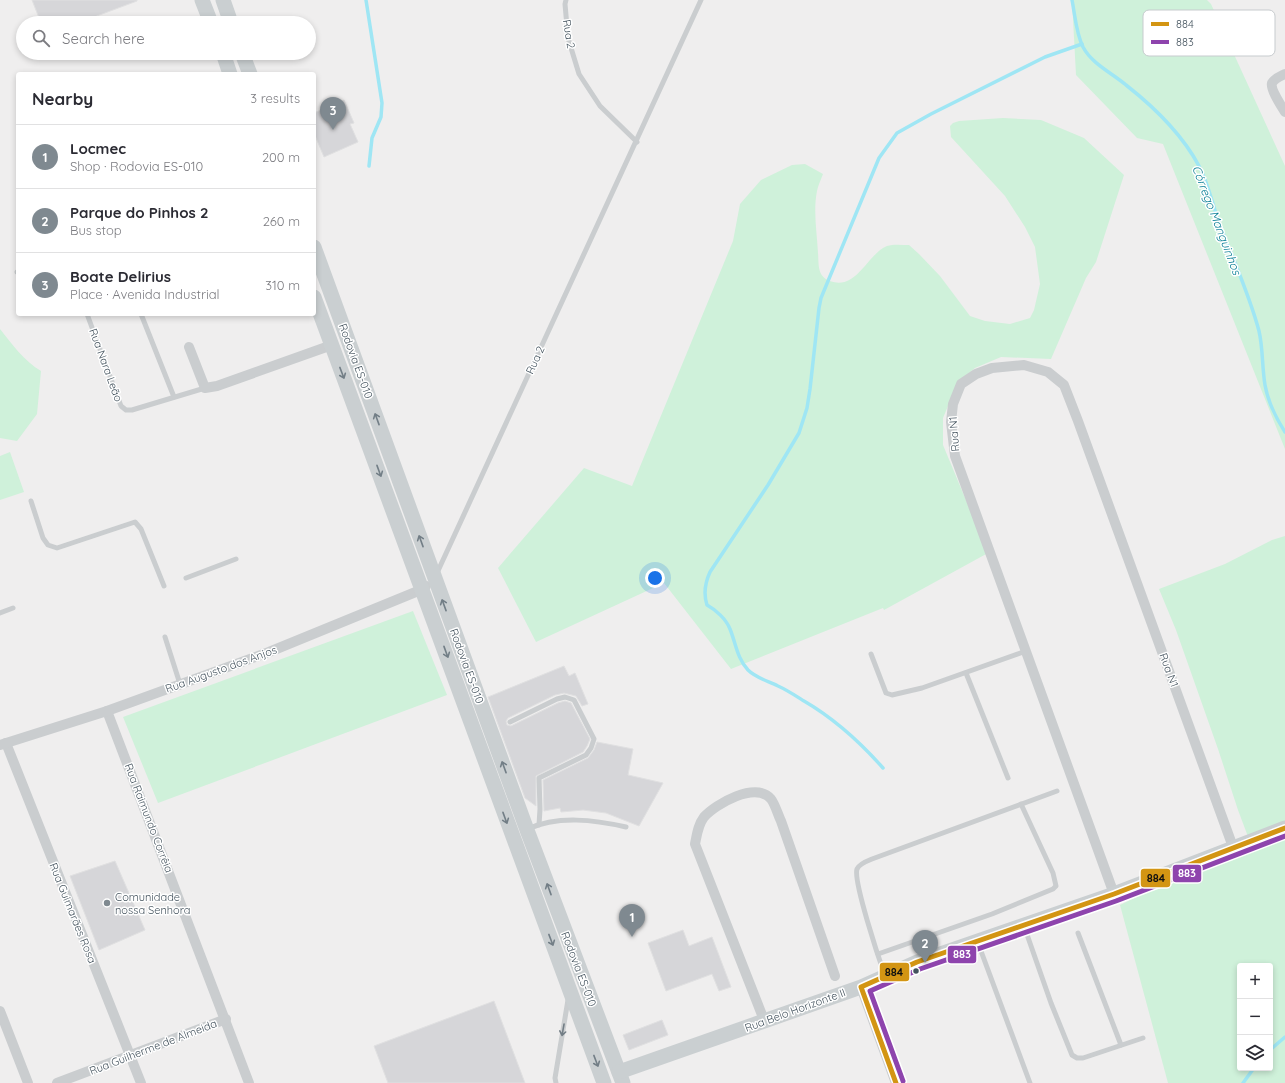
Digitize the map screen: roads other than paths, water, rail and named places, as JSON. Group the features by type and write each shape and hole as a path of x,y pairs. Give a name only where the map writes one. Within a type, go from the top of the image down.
{"main road":[{"path":"202,0 208,16"},
{"path":"223,0 229,16"},
{"path":"234,0 240,16"},
{"path":"225,60 229,72"},
{"path":"245,60 249,72"},
{"path":"255,60 258,72"},
{"name":"Rodovia ES-010","path":"316,253 434,578 533,827 621,1078"},
{"name":"Rodovia ES-010","path":"316,302 604,1083"},
{"name":"Rua Belo Horizonte II","path":"621,1078 764,1020 861,987 917,962 1114,894 1285,828"}],"street":[{"path":"1285,74 1276,78 1272,83 1272,88 1285,112"},
{"name":"Rua Nara Leão","path":"205,388 218,386 332,345"},
{"path":"189,347 205,388"},
{"name":"Rua N1","path":"1114,894 955,456 951,422 954,404 961,384 976,374 992,368 1024,365 1048,372 1064,385 1233,847"},
{"name":"Rua Augusto dos Anjos","path":"3,744 107,711 269,652 423,589 434,578"},
{"name":"Rua Raimundo Corrêia","path":"107,711 226,1019 249,1083"},
{"name":"Rua Guimarães Rosa","path":"3,744 131,1055 141,1083"},
{"path":"764,1020 696,844 698,827 704,817 728,798 751,792 762,793 770,799 781,821 835,976"},
{"path":"861,987 896,1083"},
{"path":"0,1011 28,1083"},
{"name":"Rua Guilherme de Almeida","path":"58,1083 226,1019"}],"lane":[{"name":"Rua 2","path":"566,0 565,4 568,38 578,74 600,106 637,142"},
{"name":"Rua 2","path":"434,578 637,142 701,0"},
{"name":"Rua Nara Leão","path":"88,316 121,406 126,410 132,410 205,388"},
{"path":"142,316 174,397"},
{"path":"31,501 43,538 48,545 58,548 135,522 141,529 164,586"},
{"path":"186,578 236,559"},
{"path":"0,612 13,608"},
{"path":"166,637 180,684"},
{"path":"871,654 886,693 889,695 922,688 1026,651"},
{"path":"966,673 1008,778"},
{"path":"510,722 557,699 565,697 574,700 594,739 586,756 539,778 540,809 533,827"},
{"path":"885,976 856,880 857,869 860,865 880,856 1058,791"},
{"path":"878,954 992,914 1053,889 1056,886 1053,873 1021,804"},
{"path":"533,827 577,820 626,827"},
{"path":"1024,925 1051,1003 1072,1055 1077,1058 1083,1058 1143,1038"},
{"path":"1078,932 1121,1045"},
{"path":"978,941 1030,1083"},
{"path":"556,1083 554,1078 570,992"}],"waterway":[{"path":"366,0 382,103 381,117 372,138 369,166"},
{"name":"Córrego Manguinhos","path":"1072,0 1079,36 1087,53 1097,63 1147,102 1167,122 1176,132 1199,166 1255,317 1260,337 1266,391 1278,421 1285,432"},
{"path":"883,768 856,740 826,715 788,691 758,677 748,670 739,656 730,629 726,622 717,612 707,605 705,592 707,580 710,572 768,485 799,433 807,408 821,298 879,158 897,133 931,114 1045,57 1082,44"},
{"path":"1273,1047 1285,1037"},
{"path":"1243,1083 1252,1071"}],"place":[{"name":"Boate Delirius","path":"333,130"},
{"name":"Comunidade nossa Senhora","path":"107,903"},
{"name":"Locmec","path":"632,937"},
{"name":"Parque do Pinhos 2","path":"925,963"}]}
